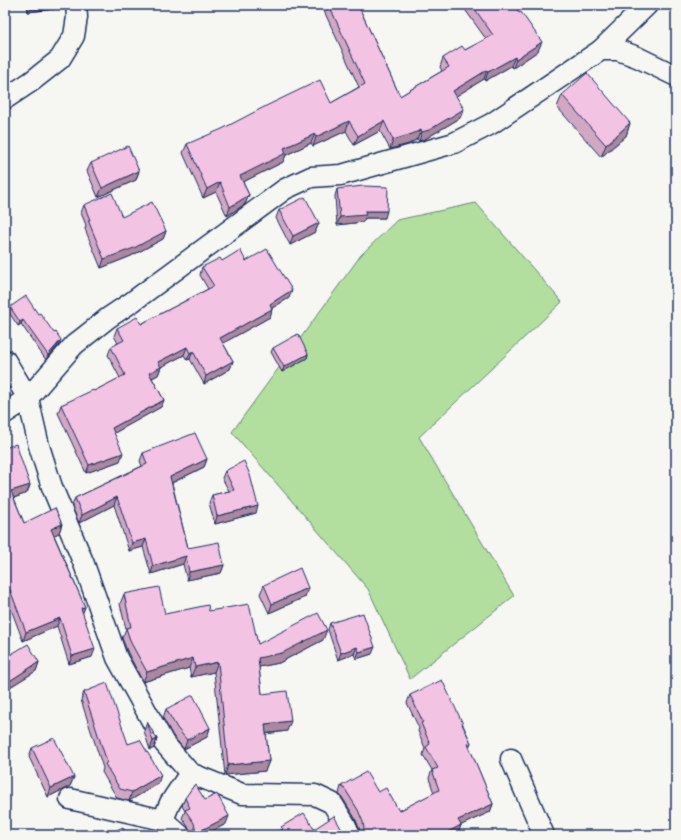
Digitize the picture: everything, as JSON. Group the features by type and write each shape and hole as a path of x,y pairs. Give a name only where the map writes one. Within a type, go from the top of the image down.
{"street":[{"path":"5,99 32,81 60,59 74,36 77,17 76,5"},
{"path":"5,413 28,398 74,345 108,318 132,302 285,189 311,177 341,175 454,143 491,124 602,50 647,5"},
{"path":"602,50 618,50 637,57 676,76"},
{"path":"5,360 28,398 39,446 52,487 84,564 117,658 164,743 190,773 242,794 315,795 332,803 350,835"},
{"path":"511,759 544,835"},
{"path":"163,820 170,804 190,773"},
{"path":"70,799 163,820 180,835"}],"green space":[{"path":"476,203 562,302 419,437 514,596 410,679 368,589 232,432 361,255 397,220"}],"building":[{"path":"329,5 358,5 400,96 449,67 443,58 462,46 465,50 493,35 472,5 514,5 519,13 521,12 542,42 516,59 515,57 488,72 487,70 453,91 464,109 429,130 422,132 421,130 393,140 384,121 358,136 349,121 316,137 315,134 284,148 286,153 240,176 249,195 230,207 220,182 207,189 187,144 222,129 320,80 331,103 365,84"},
{"path":"587,73 630,123 606,145 562,95"},
{"path":"128,146 139,171 102,188 91,163"},
{"path":"363,186 388,187 387,211 365,211 366,215 340,217 337,189"},
{"path":"112,193 122,217 152,202 166,231 134,248 104,259 88,220 90,220 84,205"},
{"path":"305,197 319,223 293,236 279,210"},
{"path":"267,249 292,290 270,304 272,309 220,338 233,361 206,376 193,351 190,353 187,347 158,362 161,367 149,373 164,400 112,428 123,453 89,465 61,405 93,390 94,391 125,375 111,347 124,340 117,328 137,317 141,324 214,286 202,267 220,258 222,261 240,250 246,261"},
{"path":"26,296 38,314 40,313 54,333 56,332 61,340 48,355 23,320 20,322 10,307"},
{"path":"298,334 308,354 284,367 273,348"},
{"path":"195,433 207,459 170,477 188,548 219,542 224,565 189,572 186,556 153,566 146,539 132,543 117,497 82,515 75,498 147,464 143,453"},
{"path":"16,444 30,485 11,491 24,523 55,508 62,524 51,529 85,607 81,608 95,649 72,656 60,618 26,632 9,587 5,589 5,448"},
{"path":"244,461 250,475 258,506 217,516 212,495 234,490 225,471"},
{"path":"300,568 308,588 272,604 264,585"},
{"path":"159,587 165,614 208,605 209,611 249,604 258,644 318,613 327,630 282,653 258,658 262,694 287,691 291,721 265,724 269,761 228,765 218,662 195,667 193,658 147,672 131,643 126,628 131,627 124,594"},
{"path":"363,613 375,647 359,652 357,647 341,653 330,623"},
{"path":"28,644 39,662 8,682 5,677 5,658"},
{"path":"442,680 471,743 468,744 493,804 458,820 461,825 442,835 361,835 364,828 363,822 358,810 345,789 341,786 366,772 378,792 386,788 399,811 439,790 432,770 438,768 426,747 430,744 421,723 423,722 410,695"},
{"path":"107,683 128,744 140,740 161,775 132,792 120,789 105,764 107,762 84,692"},
{"path":"193,695 210,728 187,740 177,728 166,709"},
{"path":"147,722 157,739 153,741"},
{"path":"54,738 74,777 51,788 32,748"},
{"path":"195,784 205,800 217,794 229,816 196,833 194,823 185,810 190,808 185,798"},
{"path":"304,813 314,829 334,816 345,835 271,835 283,829 281,827"},
{"path":"123,827 126,835 106,835"}]}
